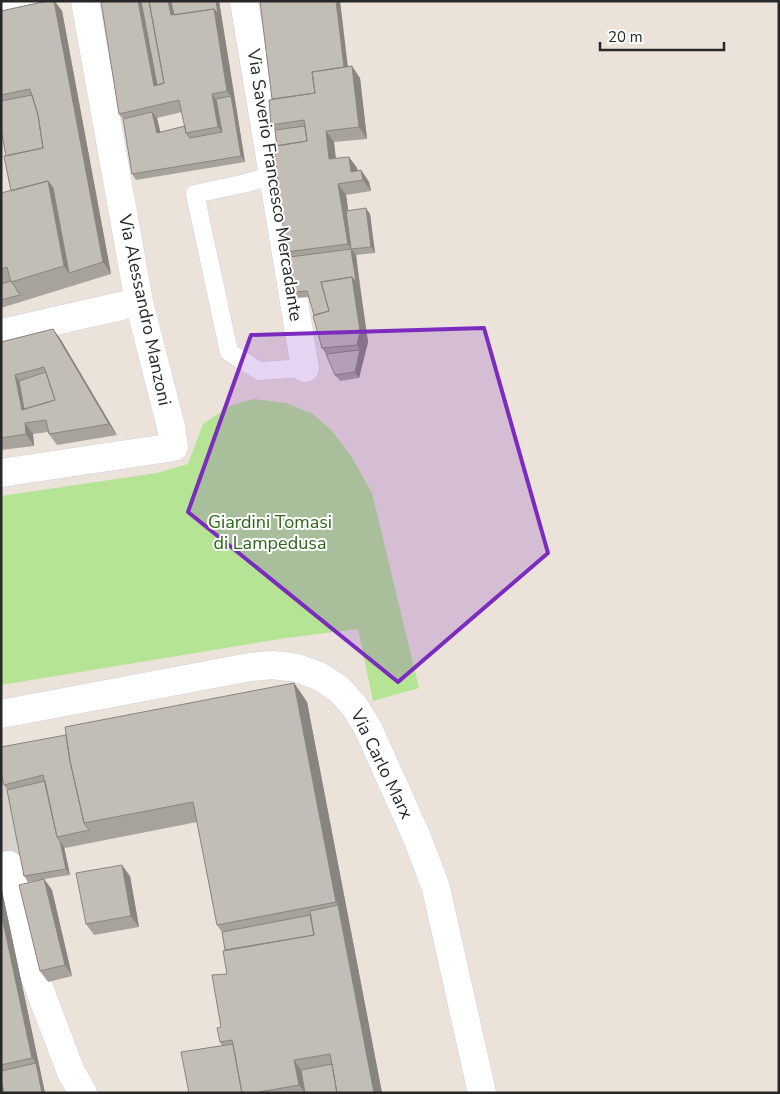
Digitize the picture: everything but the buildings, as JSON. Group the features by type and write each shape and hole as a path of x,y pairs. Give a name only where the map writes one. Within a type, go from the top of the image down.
{"street":[{"path":"1,10 41,1"},
{"name":"Via Alessandro Manzoni","path":"1,473 174,447 171,427 139,302 85,1"},
{"name":"Via Saverio Francesco Mercadante","path":"244,1 305,368"},
{"path":"1,333 139,302"},
{"name":"Via Carlo Marx","path":"1,714 250,667 273,665 296,668 319,676 339,689 356,707 368,728 418,840 436,888 482,1093"},
{"path":"5,866 33,972 71,1072 83,1093"}],"lane":[{"path":"274,175 194,194 229,352 259,371 305,368"}],"highlighted area":[{"path":"484,328 548,553 398,682 188,512 251,335"}],"green space":[{"name":"Giardini Tomasi di Lampedusa","path":"253,399 286,403 313,414 332,431 351,456 372,493 419,688 373,701 358,629 286,638 1,685 1,496 157,473 188,464 203,424 230,406"}],"shaded area":[{"path":"1,748 27,876 1,883"}]}
